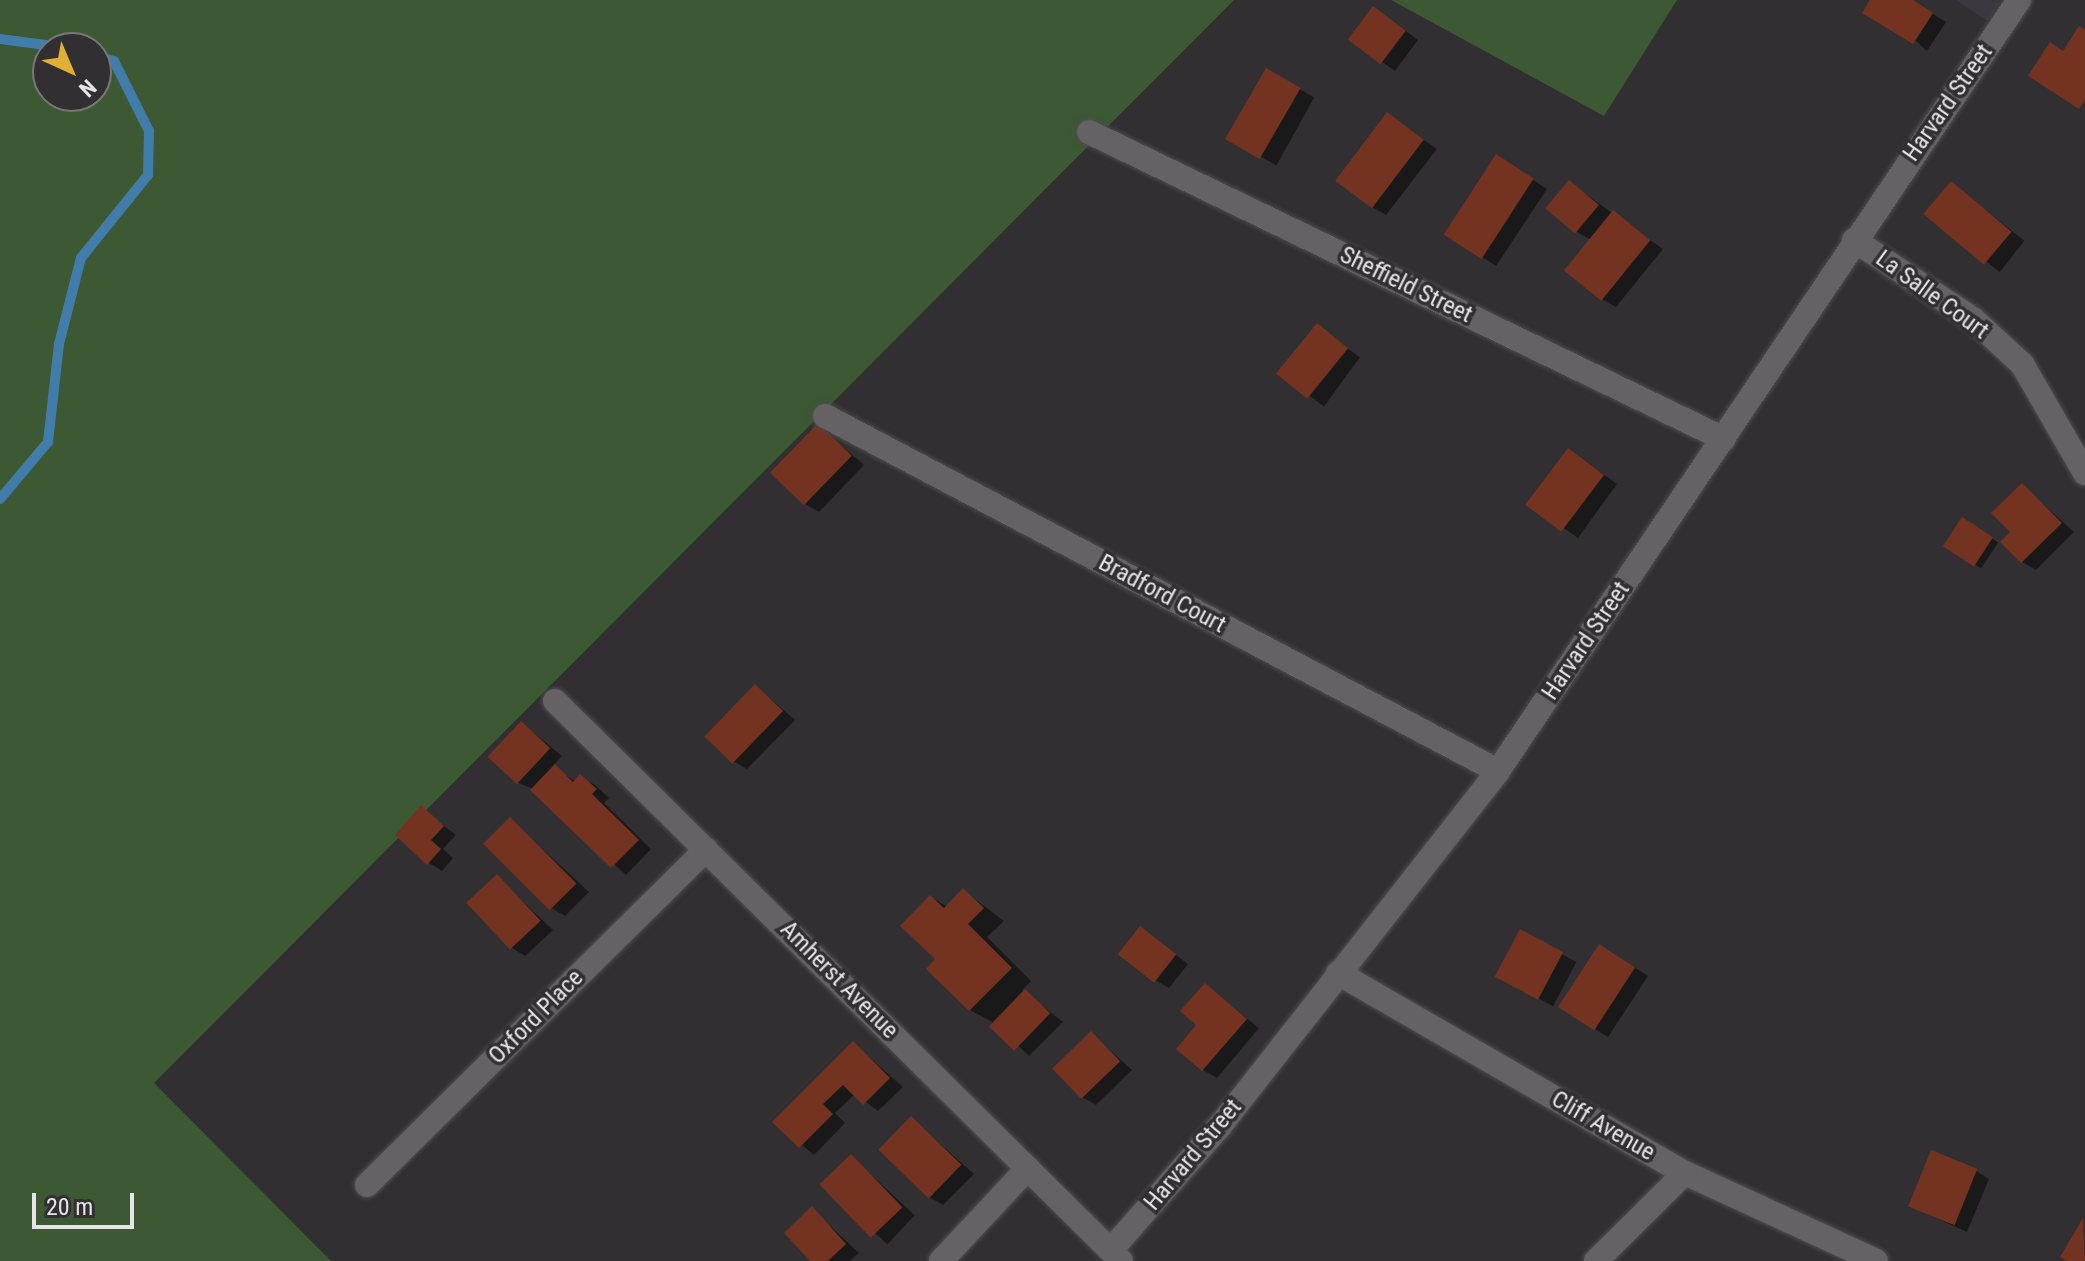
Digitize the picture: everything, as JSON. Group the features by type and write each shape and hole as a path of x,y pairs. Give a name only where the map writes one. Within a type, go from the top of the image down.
{"street":[{"name":"Harvard Street","path":"1116,1256 1498,771 2019,0"},
{"name":"Sheffield Street","path":"1089,132 1724,439"},
{"name":"La Salle Court","path":"1854,240 1973,319 2022,364 2085,473"},
{"name":"Bradford Court","path":"825,416 1498,771"},
{"name":"Amherst Avenue","path":"555,701 1116,1256"},
{"name":"Oxford Place","path":"367,1185 706,849"},
{"name":"Cliff Avenue","path":"1338,973 1685,1173 1876,1261"},
{"path":"941,1261 1028,1168"},
{"path":"1596,1261 1685,1173"}],"shaded area":[{"path":"1956,0 2001,0 1987,21"}],"green space":[{"path":"0,0 1234,0 154,1083 331,1261 0,1261"},
{"path":"1391,0 1677,0 1604,116"}],"building":[{"path":"1870,0 1913,0 1933,13 1913,44 1862,13"},
{"path":"1373,6 1406,31 1380,64 1348,40"},
{"path":"2079,26 2085,30 2085,100 2079,109 2028,76 2050,42 2063,51"},
{"path":"1266,68 1301,88 1260,159 1225,139"},
{"path":"1387,112 1424,140 1372,208 1335,181"},
{"path":"1496,154 1534,179 1481,259 1444,235"},
{"path":"1569,180 1599,205 1575,233 1545,208"},
{"path":"1951,181 2012,232 1984,265 1923,214"},
{"path":"1613,210 1650,240 1601,301 1564,271"},
{"path":"1317,323 1348,348 1307,399 1276,374"},
{"path":"818,423 852,456 804,505 770,473"},
{"path":"1568,448 1604,475 1561,532 1525,505"},
{"path":"2022,483 2062,523 2021,563 2000,542 2010,532 1991,513"},
{"path":"1962,517 1993,537 1974,567 1943,546"},
{"path":"755,684 783,711 732,764 704,737"},
{"path":"521,721 550,748 517,784 488,757"},
{"path":"555,764 573,782 580,774 597,789 592,794 639,840 611,868 530,790"},
{"path":"421,805 444,826 431,840 441,849 427,865 395,835"},
{"path":"510,817 576,883 550,910 483,844"},
{"path":"497,874 541,921 510,949 466,903"},
{"path":"963,888 984,908 968,924 1012,968 969,1011 926,969 935,959 900,926 930,895 944,908"},
{"path":"1140,926 1176,954 1154,983 1118,954"},
{"path":"1520,929 1563,952 1538,1000 1495,977"},
{"path":"1599,944 1635,967 1594,1030 1558,1007"},
{"path":"1205,983 1247,1019 1202,1071 1176,1049 1196,1025 1180,1011"},
{"path":"1025,989 1050,1013 1014,1051 989,1026"},
{"path":"1091,1031 1120,1061 1081,1099 1052,1069"},
{"path":"853,1041 890,1078 863,1105 843,1085 823,1104 833,1114 799,1148 772,1122"},
{"path":"911,1116 961,1165 929,1198 878,1150"},
{"path":"1931,1150 1977,1169 1955,1225 1908,1207"},
{"path":"851,1154 902,1207 871,1238 819,1185"},
{"path":"812,1206 846,1244 828,1261 810,1261 784,1233"},
{"path":"2083,1218 2085,1261 2067,1261 2060,1257"}],"waterway":[{"path":"0,39 32,43"},
{"path":"0,499 48,442 59,344 81,258 148,175 149,131 112,60"}]}
